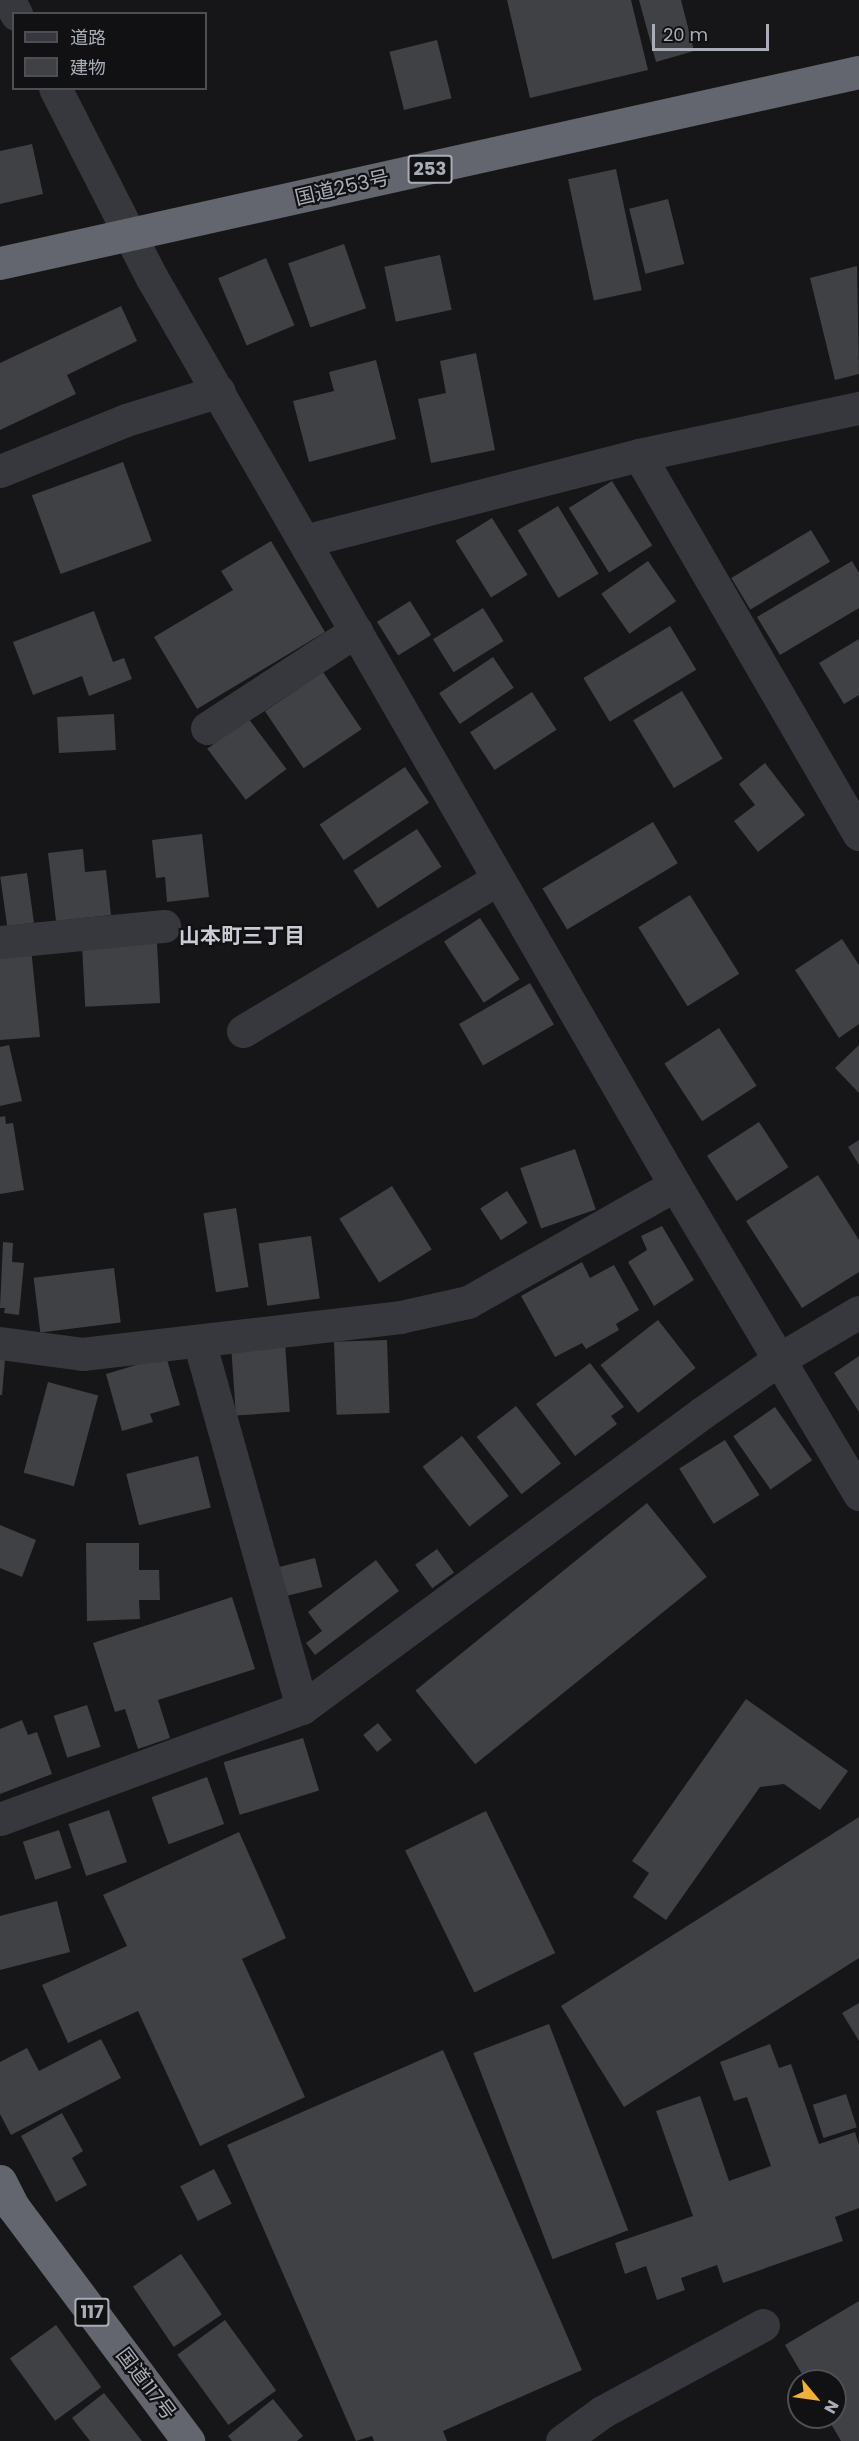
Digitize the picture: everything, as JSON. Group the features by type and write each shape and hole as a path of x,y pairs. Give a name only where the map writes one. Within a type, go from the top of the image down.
{"highway":[{"name":"国道253号","path":"0,263 131,236 859,72"},
{"name":"国道117号","path":"0,2181 14,2208 188,2441"}],"street":[{"path":"56,90 131,236 304,541 675,1185 859,1494"},
{"path":"0,471 126,420 219,391"},
{"path":"304,541 639,455 859,408"},
{"path":"639,455 859,834"},
{"path":"207,728 356,631"},
{"path":"243,1031 498,879"},
{"path":"0,942 165,926"},
{"path":"0,1343 82,1354 400,1317 468,1302 675,1185"},
{"path":"0,1819 302,1708 778,1360 859,1312"},
{"path":"200,1341 302,1708"},
{"path":"562,2441 602,2412 764,2325"}],"building":[{"path":"507,0 631,0 648,70 530,98"},
{"path":"639,0 681,0 694,51 656,62"},
{"path":"437,40 452,98 404,110 389,52"},
{"path":"32,144 43,194 0,204 0,151"},
{"path":"616,169 642,290 594,300 568,179"},
{"path":"668,199 684,264 645,274 629,209"},
{"path":"344,244 366,308 310,328 288,263"},
{"path":"440,255 452,310 396,322 384,267"},
{"path":"266,258 295,325 247,346 218,278"},
{"path":"857,266 859,374 835,380 810,278"},
{"path":"121,306 137,341 67,375 76,394 0,430 0,363"},
{"path":"476,353 495,450 431,463 418,399 446,393 440,361"},
{"path":"376,360 396,439 309,462 293,401 334,391 329,372"},
{"path":"123,462 152,541 61,574 32,495"},
{"path":"612,481 652,545 609,572 569,508"},
{"path":"558,506 599,574 558,598 518,530"},
{"path":"492,518 528,575 491,598 456,541"},
{"path":"811,530 830,562 750,610 731,578"},
{"path":"271,541 325,632 197,709 154,637 233,590 221,571"},
{"path":"648,561 676,601 629,634 601,594"},
{"path":"852,561 859,573 859,608 780,655 757,617"},
{"path":"410,601 431,635 398,656 377,622"},
{"path":"483,608 504,641 454,672 433,639"},
{"path":"94,611 113,662 124,658 132,679 89,696 82,676 33,695 13,642"},
{"path":"670,626 696,670 610,722 583,678"},
{"path":"859,639 859,695 844,704 819,663"},
{"path":"493,657 514,688 460,724 439,693"},
{"path":"323,672 362,729 304,768 265,711"},
{"path":"682,691 723,759 674,788 633,720"},
{"path":"532,692 557,730 494,770 470,732"},
{"path":"114,714 116,750 59,753 57,717"},
{"path":"248,718 287,769 246,800 207,749"},
{"path":"765,763 805,815 758,852 734,821 755,805 739,784"},
{"path":"405,767 429,803 344,860 320,825"},
{"path":"653,822 678,863 567,930 542,888"},
{"path":"417,829 442,867 378,908 353,870"},
{"path":"202,834 209,897 167,902 165,877 156,878 152,840"},
{"path":"83,849 85,872 106,870 111,915 56,921 48,853"},
{"path":"27,873 34,923 7,926 0,877"},
{"path":"690,895 739,974 688,1006 638,927"},
{"path":"480,918 520,979 484,1003 444,941"},
{"path":"842,939 859,965 859,1024 839,1038 795,970"},
{"path":"157,943 160,1003 85,1007 82,947"},
{"path":"31,948 40,1037 0,1040 0,951"},
{"path":"530,983 554,1025 483,1066 459,1024"},
{"path":"719,1028 757,1086 702,1121 664,1063"},
{"path":"9,1045 22,1101 0,1106 0,1047"},
{"path":"859,1045 859,1093 835,1068"},
{"path":"5,1116 6,1124 13,1123 24,1190 0,1194 0,1117"},
{"path":"759,1122 788,1167 736,1201 707,1156"},
{"path":"859,1140 859,1165 848,1147"},
{"path":"575,1149 596,1210 541,1228 520,1168"},
{"path":"818,1175 859,1240 859,1272 802,1308 746,1221"},
{"path":"392,1186 432,1250 379,1282 339,1219"},
{"path":"507,1191 528,1223 501,1240 480,1208"},
{"path":"236,1208 249,1287 216,1292 203,1213"},
{"path":"662,1226 694,1280 654,1306 628,1262 647,1250 641,1236"},
{"path":"311,1236 320,1298 267,1306 259,1243"},
{"path":"3,1242 13,1243 12,1262 24,1263 19,1315 4,1313 5,1308 0,1308"},
{"path":"582,1262 590,1278 614,1265 639,1310 616,1324 619,1330 586,1349 582,1343 555,1357 521,1296"},
{"path":"114,1268 121,1323 40,1332 34,1278"},
{"path":"658,1320 696,1368 638,1413 600,1365"},
{"path":"387,1340 390,1413 337,1415 334,1342"},
{"path":"285,1343 290,1412 236,1416 231,1347"},
{"path":"166,1356 180,1405 150,1414 153,1422 122,1431 106,1374"},
{"path":"859,1356 859,1412 834,1373"},
{"path":"0,1359 5,1359 2,1395 0,1395"},
{"path":"590,1363 624,1407 611,1416 617,1424 575,1456 536,1404"},
{"path":"48,1382 98,1395 74,1486 24,1473"},
{"path":"516,1406 561,1464 522,1494 477,1437"},
{"path":"775,1407 812,1460 771,1489 733,1436"},
{"path":"462,1436 509,1496 469,1527 423,1467"},
{"path":"725,1440 759,1495 714,1524 679,1469"},
{"path":"198,1456 211,1507 139,1525 126,1474"},
{"path":"647,1503 707,1577 475,1764 415,1691"},
{"path":"0,1525 36,1540 22,1577 0,1568"},
{"path":"86,1543 139,1543 139,1570 159,1570 160,1600 139,1600 140,1619 87,1621"},
{"path":"437,1549 454,1572 432,1588 415,1565"},
{"path":"315,1558 322,1587 283,1597 276,1568"},
{"path":"376,1560 399,1591 315,1655 306,1643 322,1631 308,1612"},
{"path":"232,1597 255,1669 158,1700 170,1738 138,1749 125,1709 115,1712 93,1643"},
{"path":"746,1699 848,1771 820,1810 784,1784 760,1787 666,1920 633,1897 649,1873 632,1861"},
{"path":"87,1705 101,1747 67,1758 54,1716"},
{"path":"22,1720 28,1735 37,1732 52,1774 0,1794 0,1729"},
{"path":"378,1723 392,1740 377,1752 363,1735"},
{"path":"303,1738 319,1791 240,1815 224,1762"},
{"path":"207,1777 224,1824 169,1844 152,1797"},
{"path":"109,1810 127,1862 86,1876 68,1824"},
{"path":"486,1811 555,1953 474,1992 405,1850"},
{"path":"859,1817 859,1958 624,2107 561,2006"},
{"path":"59,1830 71,1868 35,1880 23,1842"},
{"path":"239,1832 286,1938 242,1959 305,2097 200,2146 138,2011 68,2043 42,1985 127,1946 103,1895"},
{"path":"57,1901 70,1952 0,1970 0,1916"},
{"path":"859,2003 859,2041 842,2013"},
{"path":"549,2024 628,2230 553,2259 473,2053"},
{"path":"101,2039 121,2078 11,2135 0,2114 0,2062 27,2048 39,2071"},
{"path":"770,2044 779,2068 791,2064 819,2144 855,2132 859,2145 859,2208 835,2217 843,2241 723,2283 717,2265 681,2278 685,2290 657,2300 646,2266 625,2274 615,2243 693,2216 656,2111 700,2096 729,2181 771,2166 747,2097 734,2101 720,2062"},
{"path":"443,2050 582,2370 443,2431 447,2441 374,2441 372,2436 356,2441 227,2145"},
{"path":"846,2094 857,2127 824,2138 813,2105"},
{"path":"62,2113 83,2151 72,2158 87,2185 56,2202 21,2136"},
{"path":"214,2169 232,2204 198,2221 180,2186"},
{"path":"181,2254 222,2315 174,2347 133,2286"},
{"path":"859,2301 859,2441 841,2441 834,2429 847,2429 847,2369 799,2369 785,2345"},
{"path":"225,2320 276,2390 228,2425 177,2355"},
{"path":"56,2325 101,2387 55,2421 10,2359"},
{"path":"104,2393 142,2441 90,2441 72,2418"},
{"path":"273,2399 303,2436 297,2441 232,2441 228,2436"}],"district":[{"name":"山本町三丁目","path":"242,936"}]}
